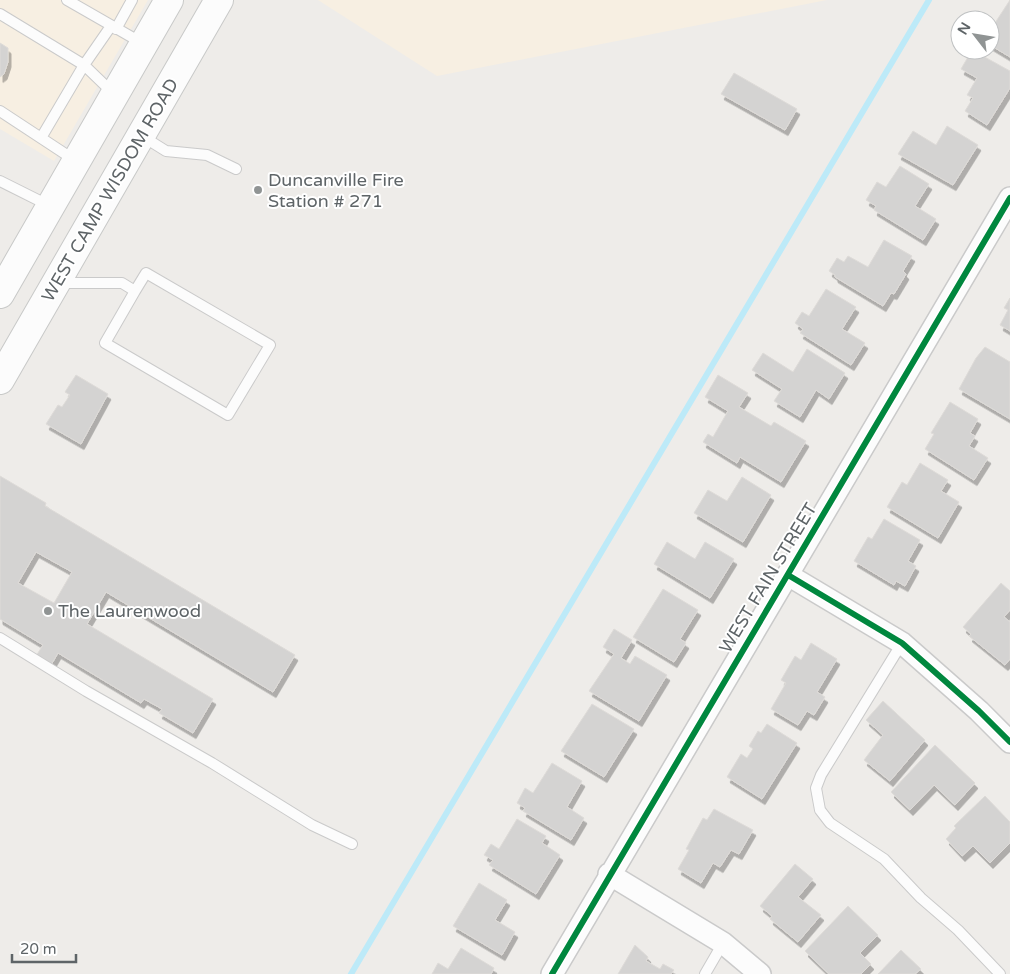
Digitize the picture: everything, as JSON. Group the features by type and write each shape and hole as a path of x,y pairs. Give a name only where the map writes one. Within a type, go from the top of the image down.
{"main road":[{"path":"0,294 169,0"},
{"name":"WEST CAMP WISDOM ROAD","path":"0,380 219,0"},
{"path":"115,95 141,135"}],"street":[{"name":"WEST FAIN STREET","path":"552,974 1010,198"},
{"path":"788,575 902,643 979,711 1010,742"},
{"path":"610,874 724,943 760,974"}],"lane":[{"path":"67,0 144,44"},
{"path":"40,138 84,65 114,27 132,0"},
{"path":"0,14 84,65 115,95"},
{"path":"0,111 77,162"},
{"path":"141,135 166,151 207,155 236,169"},
{"path":"0,181 51,206"},
{"path":"146,273 270,345 228,415 105,343 135,291 146,273"},
{"path":"56,283 122,283 135,291"},
{"path":"0,638 86,691 212,763 312,825 352,844"},
{"path":"902,643 821,776 816,788 820,810 830,823 884,859 921,898 958,930 1000,974"},
{"path":"705,974 724,943"}],"shaded area":[{"path":"0,0 148,0 54,161 0,129"},
{"path":"318,0 827,0 437,76"}],"building":[{"path":"1010,0 1010,57 1000,51 1000,15"},
{"path":"0,43 8,48 8,62 4,74 0,77"},
{"path":"966,60 990,60 1010,71 1010,88 987,125 965,111 973,98 967,95 977,78 961,69"},
{"path":"734,73 797,109 785,130 721,94"},
{"path":"947,126 978,145 953,185 898,154 913,131 936,145"},
{"path":"900,166 929,184 915,206 936,219 923,240 874,210 876,206 866,200 877,182 886,187"},
{"path":"884,240 912,256 903,271 906,274 894,294 891,293 883,306 835,277 829,271 837,258 844,262 848,256 868,267"},
{"path":"826,289 856,307 842,329 865,343 851,365 800,333 803,329 795,323 802,312 809,316"},
{"path":"1010,298 1010,331 1000,325 1008,310 1004,308"},
{"path":"985,347 1010,362 1010,419 959,389 976,358"},
{"path":"807,349 845,373 829,399 816,390 800,417 774,401 782,389 752,370 763,353 793,372"},
{"path":"76,375 108,394 81,444 46,424 58,405 62,407 70,395 65,392"},
{"path":"718,375 748,393 739,407 771,426 774,422 806,441 781,482 740,457 737,463 703,442 708,434 713,437 728,411 705,397"},
{"path":"950,402 978,419 970,433 975,436 969,446 988,458 974,480 925,449 934,434 931,433"},
{"path":"920,463 948,480 941,491 959,502 938,538 887,507 902,482 907,485"},
{"name":"The Laurenwood","path":"0,476 46,503 45,506 295,655 273,692 106,592 87,624 213,699 193,733 159,713 162,709 144,699 141,703 58,653 51,665 36,656 43,645 0,619","holes":["36,552 72,572 54,603 18,583"]},
{"path":"742,477 771,495 743,542 694,513 708,490 727,501"},
{"path":"884,519 920,540 908,561 916,566 905,586 896,581 894,585 854,561 868,537 872,539"},
{"path":"667,542 695,559 705,542 734,559 710,598 654,564"},
{"path":"1001,583 1010,591 1010,610 1004,617 1010,622 1010,659 1005,665 969,636 971,634 963,627"},
{"path":"663,589 698,610 680,639 686,643 674,662 633,637"},
{"path":"614,629 632,640 621,658 630,664 635,656 667,675 639,721 589,691 614,654 603,647"},
{"path":"811,643 837,659 817,692 825,697 814,715 807,711 798,725 771,709 786,683 781,680 795,656 801,660"},
{"path":"883,701 925,740 890,781 864,760 883,735 866,720"},
{"path":"592,704 634,729 604,777 561,751"},
{"path":"767,724 797,743 762,799 727,777 741,754 747,758 753,749 749,746 758,731 761,733"},
{"path":"935,745 975,783 955,805 934,785 910,810 891,792"},
{"path":"552,763 582,781 567,807 584,818 571,840 523,811 525,808 517,803 525,788 533,793"},
{"path":"985,796 1010,822 1010,843 990,863 973,846 962,856 946,839 956,828 954,826"},
{"path":"714,809 753,830 739,854 731,850 720,867 713,863 701,883 678,869 689,850 686,849 703,818 707,820"},
{"path":"517,819 546,836 542,843 560,855 536,894 489,865 493,860 484,855 491,844 499,849"},
{"path":"795,864 813,879 798,897 821,915 798,942 770,919 772,916 760,906"},
{"path":"479,883 507,900 495,920 515,932 502,955 453,926"},
{"path":"848,906 878,935 860,953 871,964 861,974 829,974 805,951"},
{"path":"635,945 648,957 646,961 660,969 663,964 674,970 671,974 618,974"},
{"path":"461,948 494,968 491,974 432,974 438,963 448,969"},
{"path":"901,950 921,969 915,974 878,974"}],"waterway":[{"path":"351,974 929,0"}],"cycle path":[{"path":"552,974 1010,198"},
{"path":"788,575 902,643 979,711 1010,742"}],"place":[{"name":"Duncanville Fire Station # 271","path":"258,190"},
{"name":"The Laurenwood","path":"48,611"}]}
